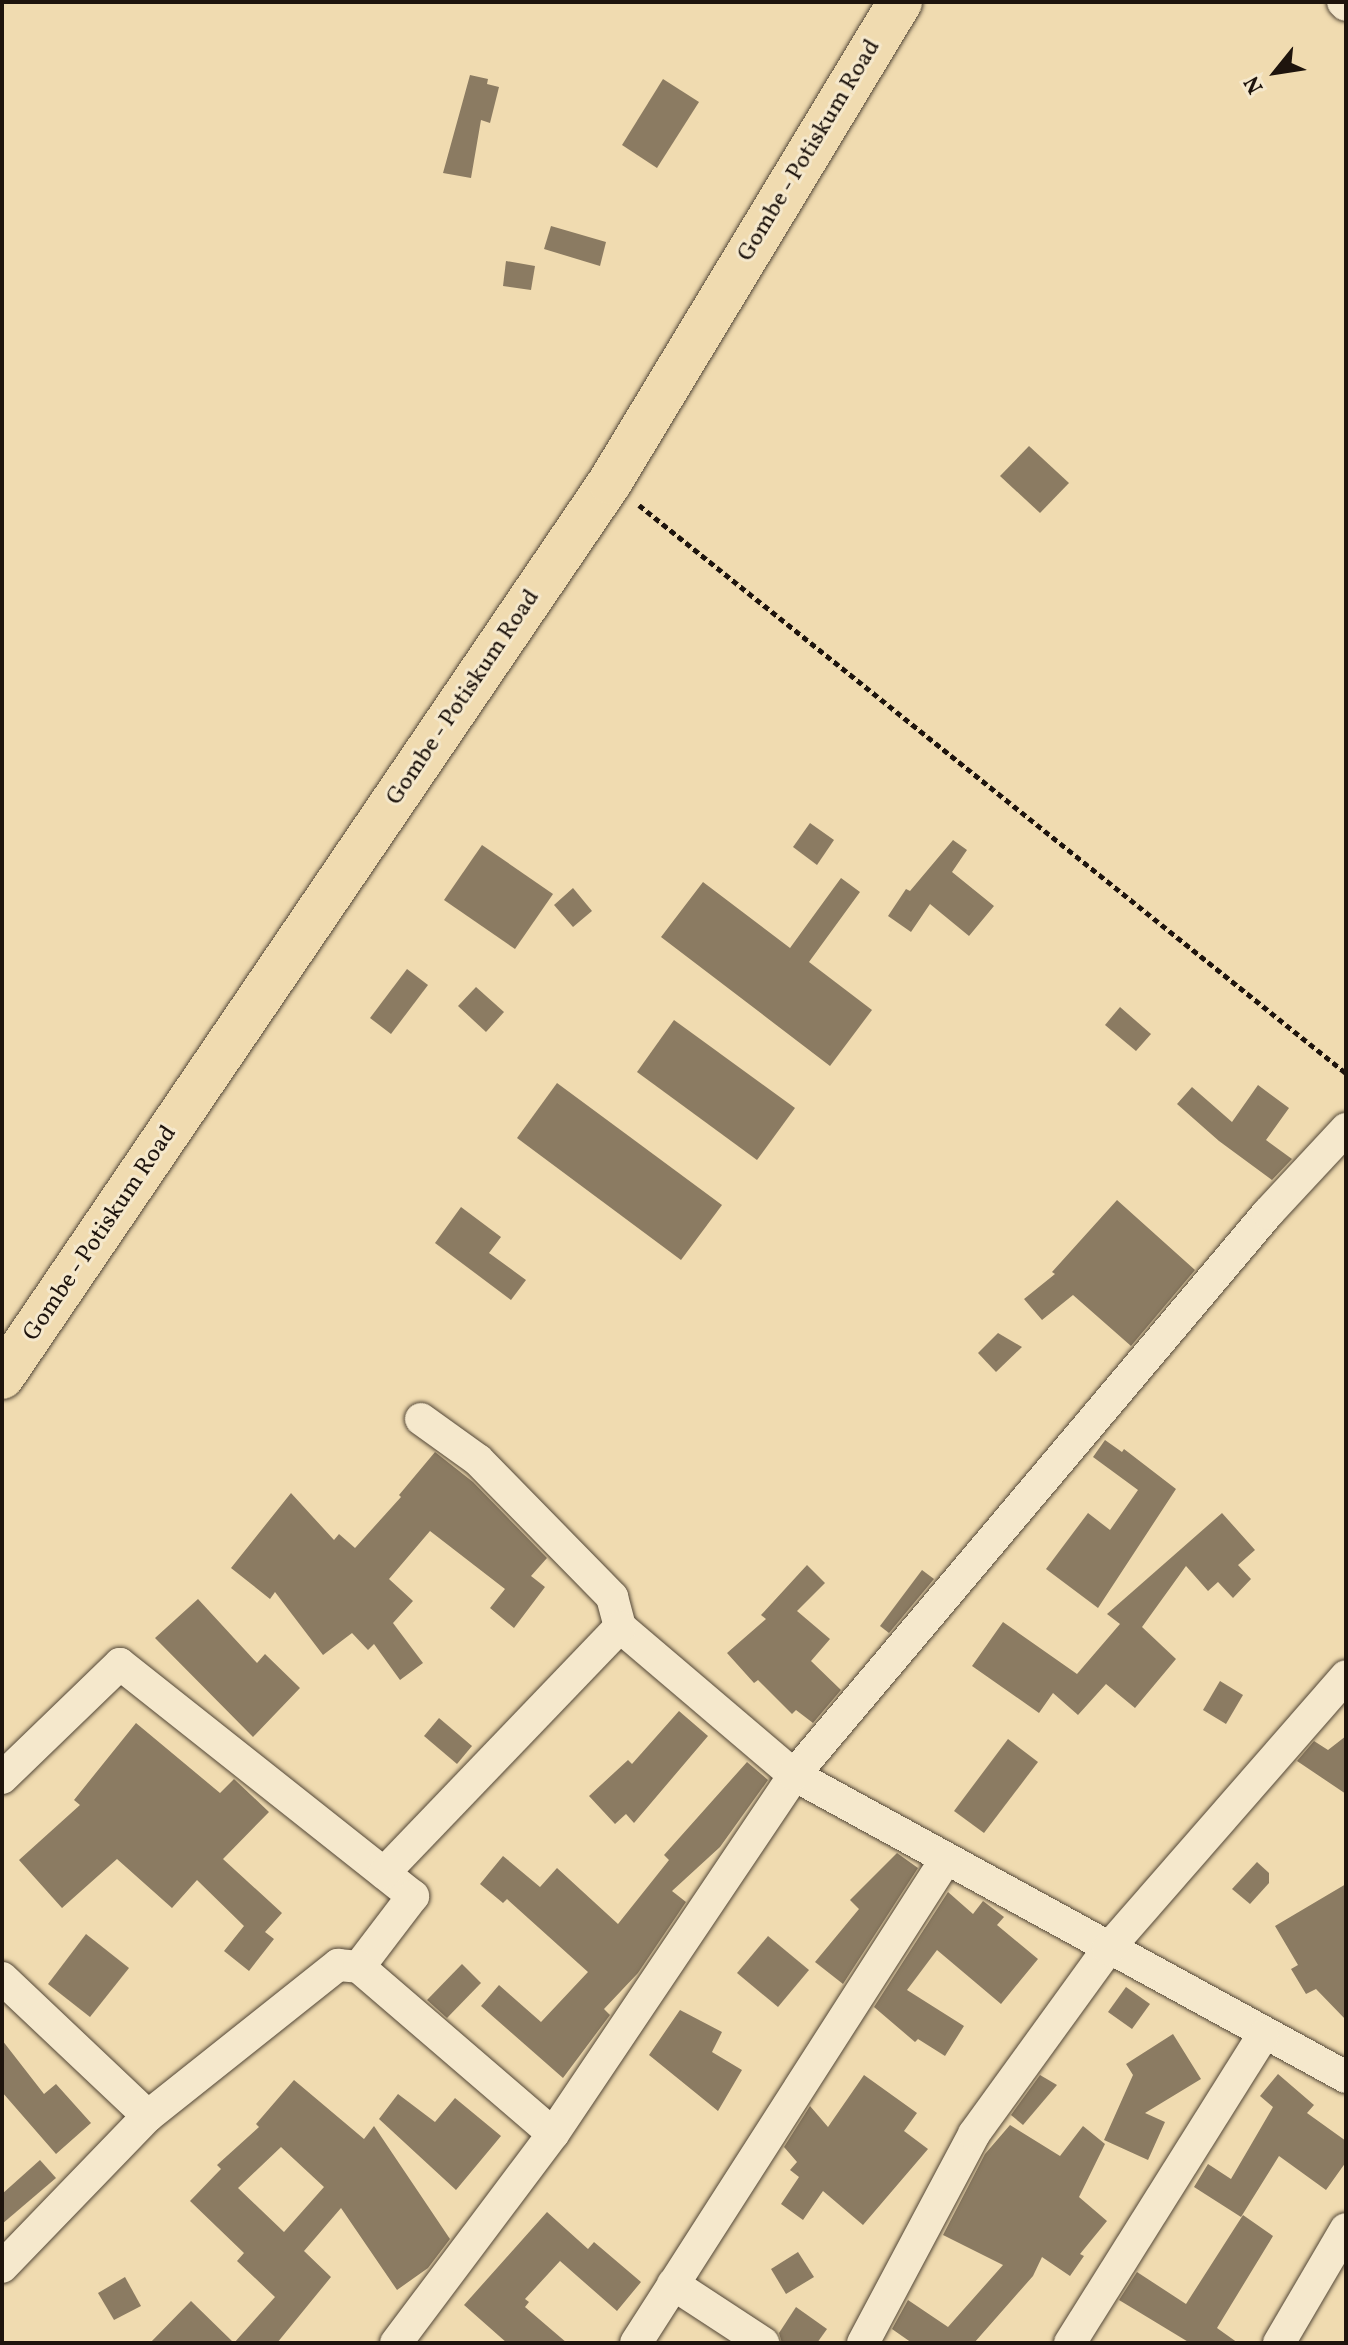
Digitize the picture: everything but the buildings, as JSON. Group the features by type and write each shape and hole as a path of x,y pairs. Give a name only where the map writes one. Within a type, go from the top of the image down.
{"main road":[{"name":"Gombe - Potiskum Road","path":"2,1377 610,482 900,2"}],"street":[{"path":"396,2343 553,2134 794,1775 1268,1213 1346,1129"},
{"path":"421,1419 478,1460 612,1597 620,1627 794,1775 1263,2035 1346,2077"},
{"path":"384,1873 620,1627"},
{"path":"2,1778 120,1664 413,1896 359,1967"},
{"path":"863,2343 974,2134 1108,1949 1346,1676"},
{"path":"636,2343 946,1859"},
{"path":"2,2267 148,2116 338,1965 359,1967 553,2134"},
{"path":"2,1978 148,2116"},
{"path":"1070,2343 1263,2035"},
{"path":"1279,2343 1346,2229"},
{"path":"673,2284 763,2343"}],"path":[{"path":"610,482 1346,1073"}]}
